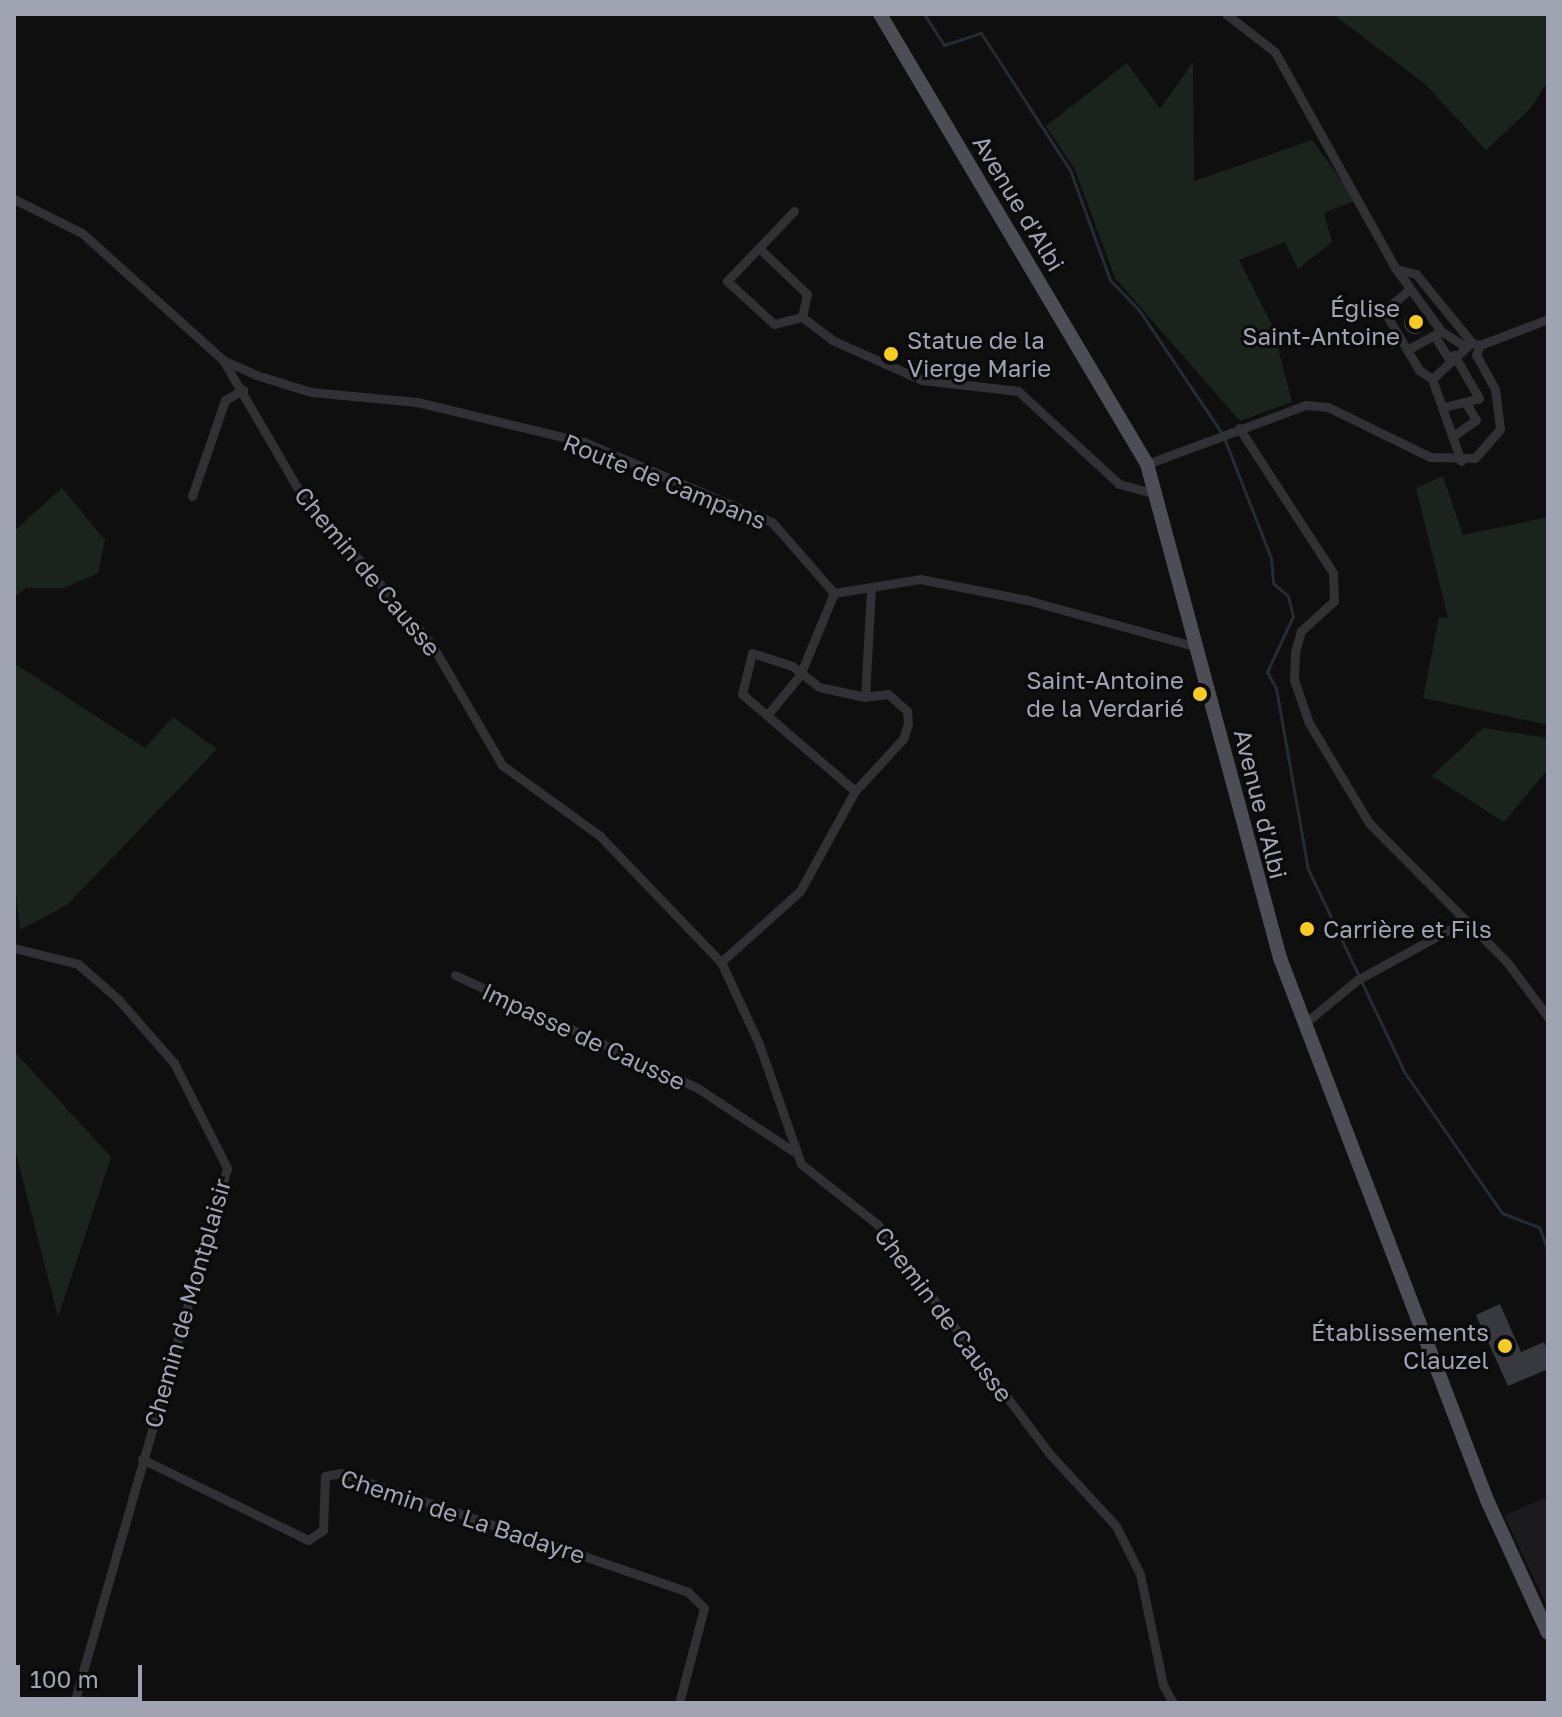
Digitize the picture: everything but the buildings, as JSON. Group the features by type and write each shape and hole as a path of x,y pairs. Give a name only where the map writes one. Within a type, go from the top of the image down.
{"main road":[{"name":"Avenue d'Albi","path":"880,14 1147,464 1262,895 1304,1024 1487,1500 1548,1633"}],"street":[{"path":"1226,14 1275,52 1396,269 1479,398 1467,405 1444,407"},
{"name":"Route de Campans","path":"14,199 82,233 223,360 294,389 417,402 584,442 772,522 834,593"},
{"path":"794,211 761,250 727,281 774,324 802,317"},
{"path":"761,250 807,294 802,317"},
{"path":"1147,464 1239,428 1317,405 1421,454 1461,461 1488,450 1500,429 1495,389 1473,345 1416,274 1396,269"},
{"path":"1410,289 1384,311 1407,350 1432,379 1461,461"},
{"path":"802,317 832,340 922,380 1018,391 1119,484 1156,494"},
{"path":"1432,379 1452,358 1473,345 1548,319"},
{"path":"1407,350 1437,333 1473,345"},
{"name":"Chemin de Causse","path":"223,360 297,487 432,645 502,765 600,836 721,962 759,1044 793,1151 877,1224 1048,1452 1116,1526 1140,1574 1163,1685 1173,1703"},
{"path":"192,496 225,400 243,390"},
{"path":"1453,436 1476,420 1467,405"},
{"path":"1239,428 1333,573 1334,601 1301,631 1295,652 1294,680 1309,723 1369,823 1516,973 1548,1017"},
{"path":"768,714 800,675 834,593 920,579 1198,647"},
{"path":"865,697 871,588"},
{"path":"721,962 800,891 855,791 903,739 908,724 907,711 894,698 865,697 808,683 792,666 752,653 742,694 855,791"},
{"path":"1304,1024 1360,979 1465,921"},
{"name":"Chemin de Montplaisir","path":"14,948 78,964 118,999 174,1063 198,1121 226,1162 74,1703"},
{"name":"Impasse de Causse","path":"455,975 699,1089 793,1151"},
{"name":"Chemin de La Badayre","path":"142,1459 308,1540 323,1530 325,1476 341,1473 688,1592 704,1608 679,1703"}],"shaded area":[{"path":"1333,14 1548,14 1548,81 1530,109 1486,150 1425,84"},
{"path":"1193,62 1194,181 1312,140 1356,200 1324,213 1332,242 1298,269 1285,242 1239,260 1272,325 1292,402 1240,421 1115,278 1075,170 1046,126 1127,63 1160,109"},
{"path":"1443,476 1463,535 1548,517 1548,725 1423,698 1439,617 1448,618 1416,488"},
{"path":"62,488 105,540 98,573 64,588 26,588 14,598 14,531"},
{"path":"14,663 145,748 173,717 217,749 67,905 20,930 14,877"},
{"path":"1483,728 1548,738 1548,769 1504,822 1432,776"},
{"path":"14,1051 111,1157 58,1317 14,1145"},
{"path":"1548,1497 1548,1608 1504,1515"}],"waterway":[{"path":"924,14 944,45 981,33 1070,170 1110,280 1139,310 1223,435 1271,558 1273,583 1288,596 1293,616 1267,672 1276,688 1308,869 1405,1073 1502,1213 1539,1227 1548,1250"}],"place":[{"name":"Église Saint-Antoine","path":"1416,322"},
{"name":"Statue de la Vierge Marie","path":"891,354"},
{"name":"Saint-Antoine de la Verdarié","path":"1200,694"},
{"name":"Carrière et Fils","path":"1307,929"},
{"name":"Établissements Clauzel","path":"1505,1346"}]}
